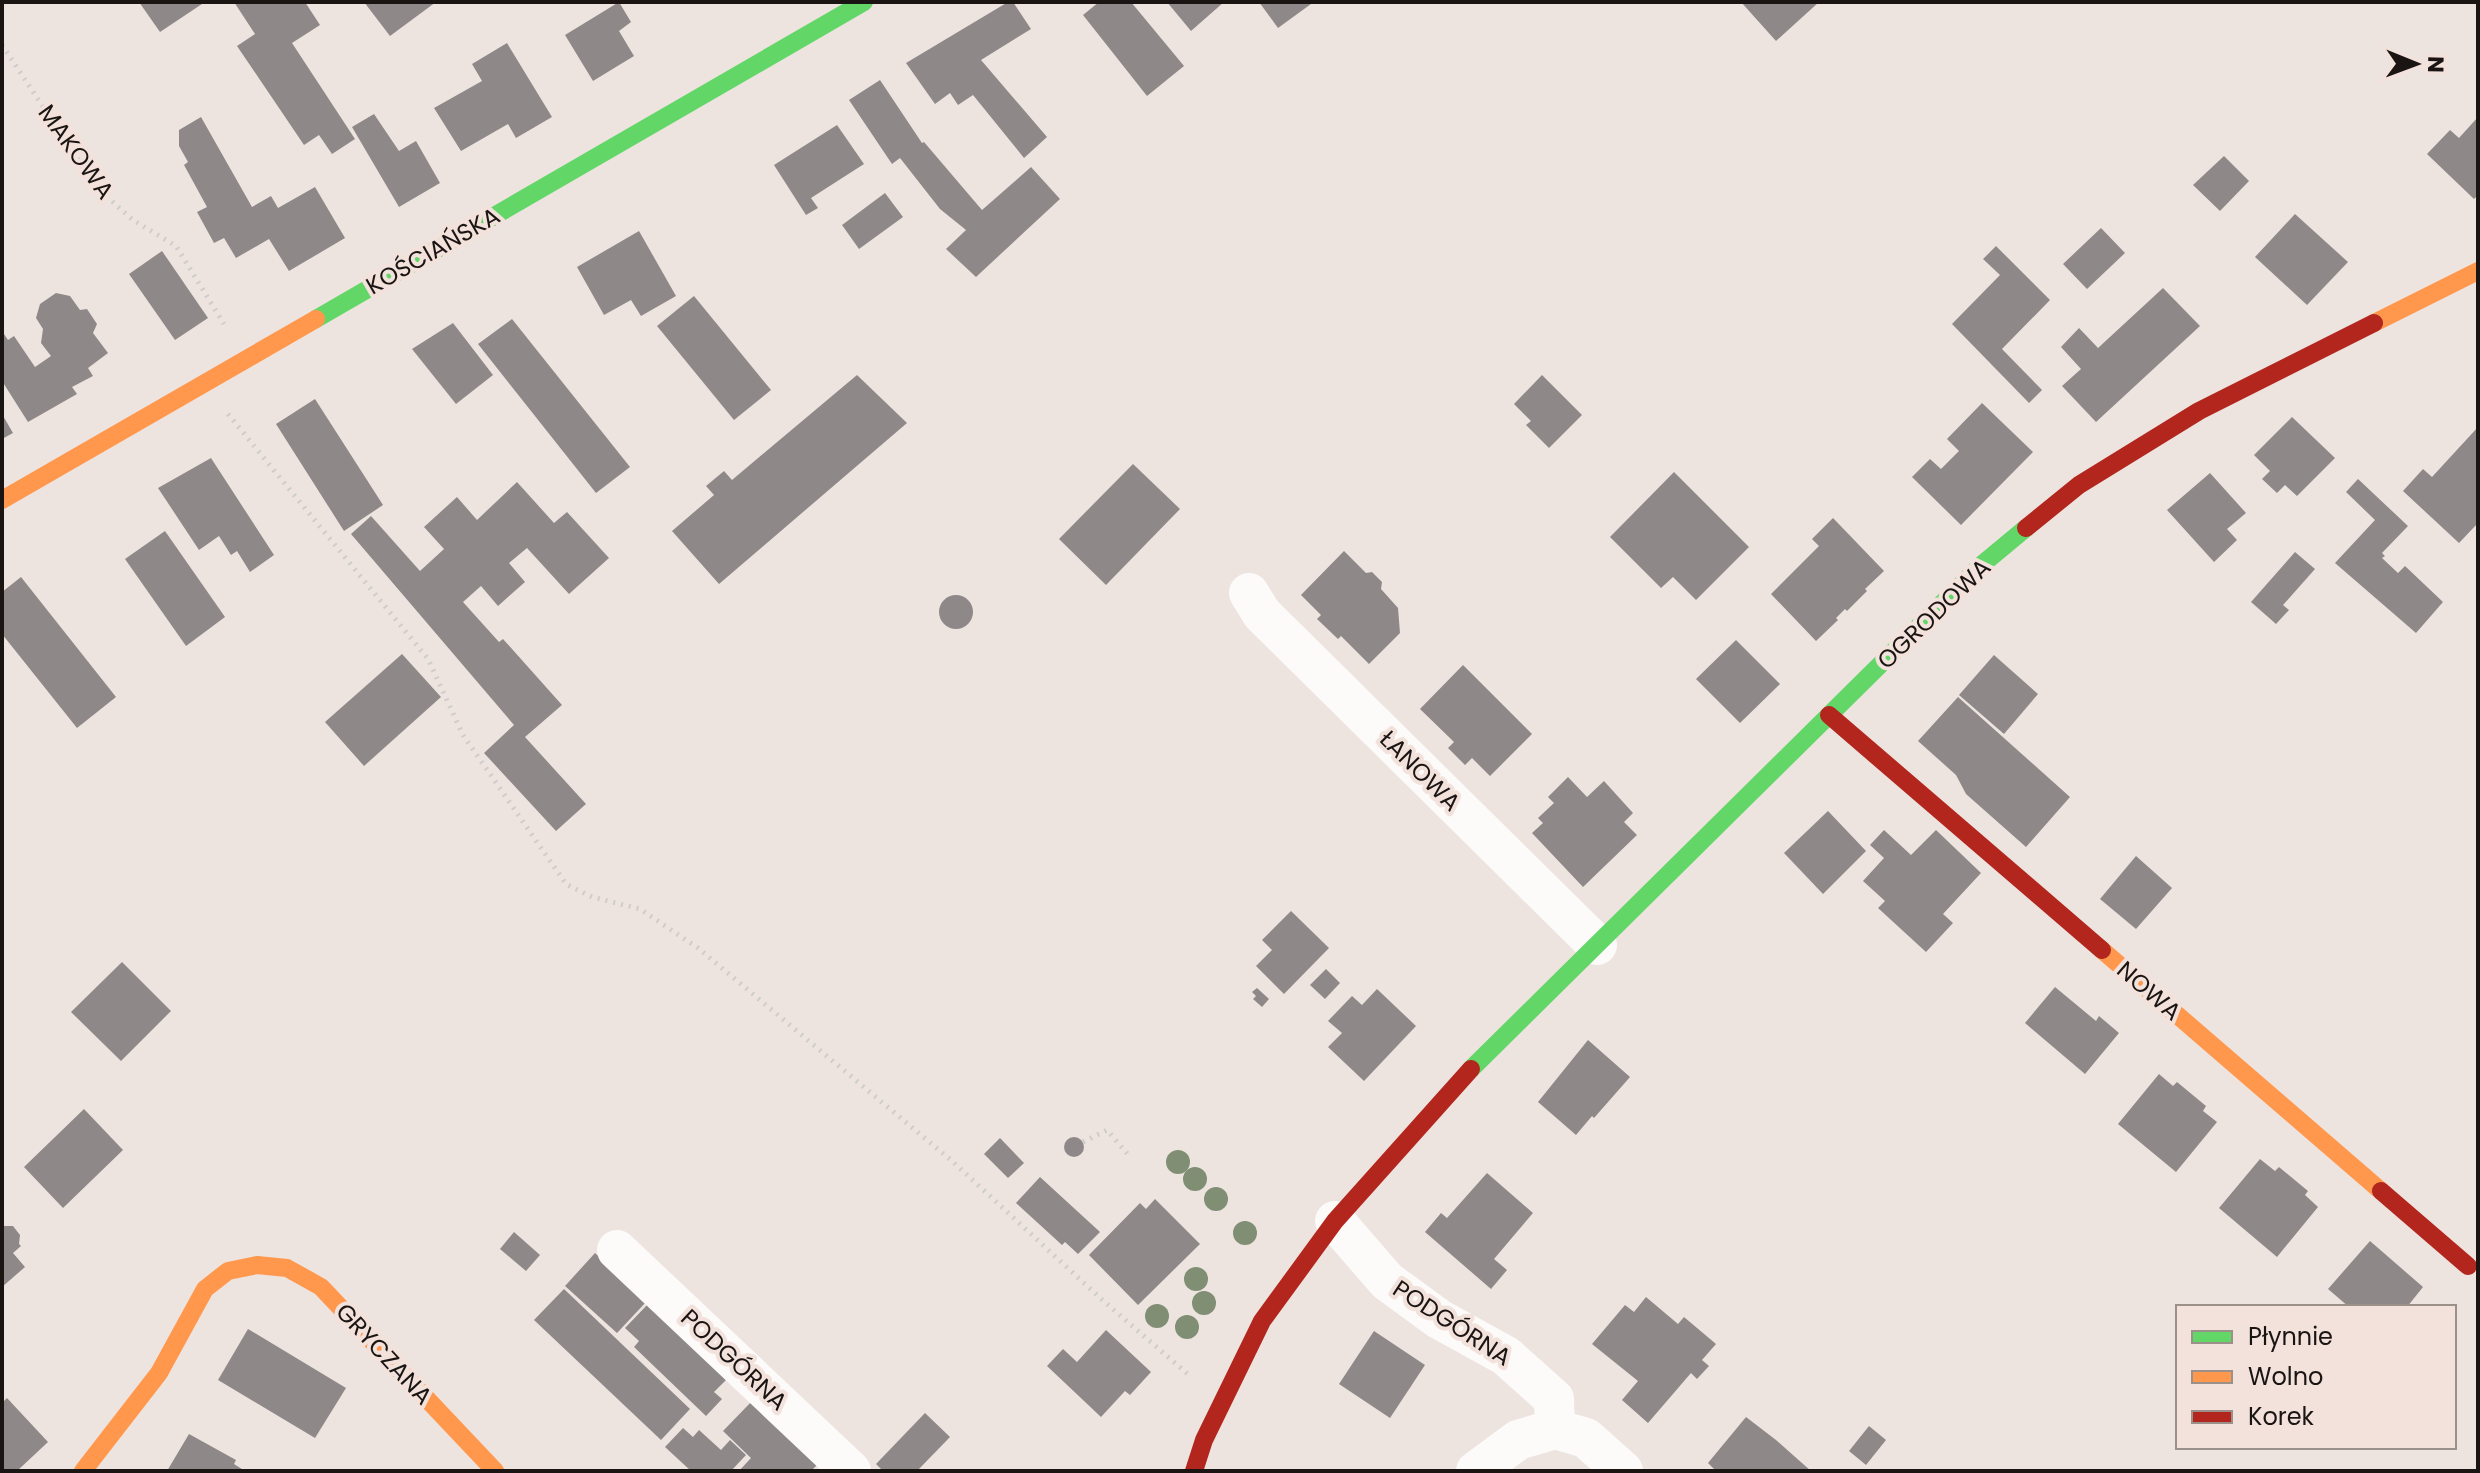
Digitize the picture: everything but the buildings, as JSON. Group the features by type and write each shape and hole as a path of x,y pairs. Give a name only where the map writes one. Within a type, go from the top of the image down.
{"street":[{"name":"KOŚCIAŃSKA","path":"2,500 864,2"},
{"name":"OGRODOWA","path":"1335,1221 1472,1068 1979,567 2079,485 2199,411 2478,271"},
{"name":"ŁANOWA","path":"1249,593 1262,614 1597,945"},
{"name":"NOWA","path":"1829,715 2468,1266"},
{"path":"1194,1471 1204,1440 1262,1321 1335,1221"},
{"name":"PODGÓRNA","path":"1335,1221 1387,1281 1439,1319 1506,1356 1554,1399 1555,1429"},
{"name":"PODGÓRNA","path":"617,1250 851,1471"},
{"name":"GRYCZANA","path":"83,1471 159,1373 205,1289 228,1271 257,1265 287,1268 321,1287 495,1471"},
{"path":"1476,1471 1518,1440 1555,1429 1586,1438 1623,1471"}],"path":[{"name":"MAKOWA","path":"2,45 97,188 133,220 176,246 245,359"},
{"path":"203,384 428,659 463,735 566,884 592,897 640,909 698,948 952,1161 1099,1297 1221,1403"},
{"path":"1083,1142 1107,1130 1130,1157"}],"traffic: fast":[{"path":"316,319 864,2"},
{"path":"1471,1069 1979,567 2026,528"}],"traffic: slow":[{"path":"2374,323 2478,271"},
{"path":"2,500 316,319"},
{"path":"2102,950 2381,1191"},
{"path":"83,1471 159,1373 205,1289 228,1271 257,1265 287,1268 321,1287 495,1471"}],"traffic: jam":[{"path":"2026,528 2079,485 2199,411 2374,323"},
{"path":"1829,715 2102,950"},
{"path":"1194,1471 1204,1440 1262,1321 1335,1221 1471,1069"},
{"path":"2381,1191 2468,1266"}]}
